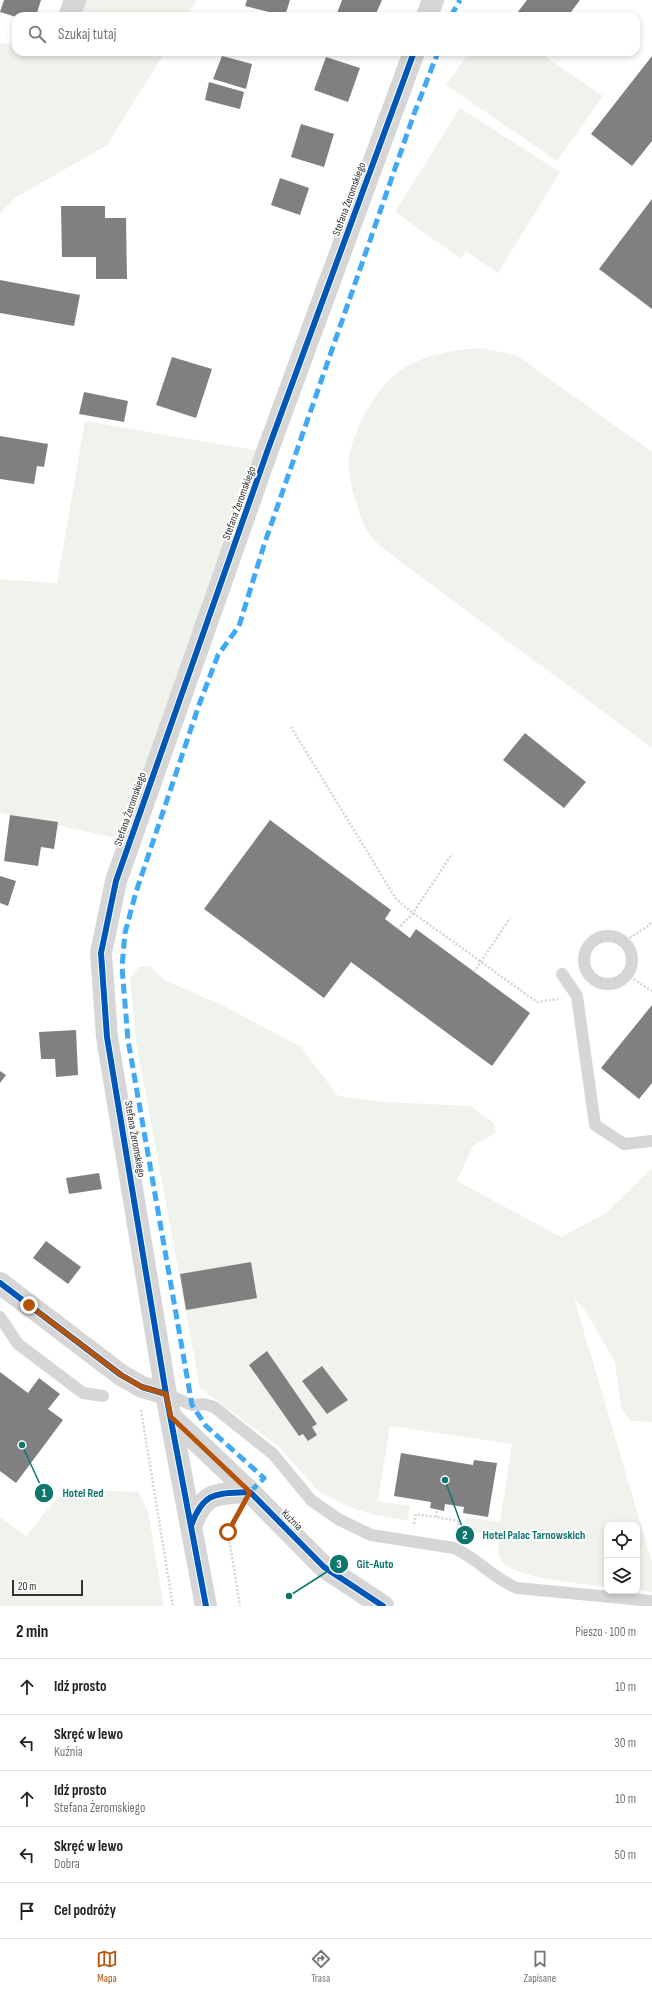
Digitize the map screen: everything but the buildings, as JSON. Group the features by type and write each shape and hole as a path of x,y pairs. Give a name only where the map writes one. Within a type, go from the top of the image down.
{"street":[{"path":"70,12 75,0"},
{"path":"428,12 433,0"},
{"name":"Stefana Żeromskiego","path":"206,1606 166,1394 107,1037 101,953 116,881 205,626 413,56"},
{"path":"0,1283 121,1375 142,1387 166,1394"},
{"name":"Kuźnia","path":"171,1417 250,1492 324,1567 383,1606"},
{"path":"191,1526 197,1509 204,1500 225,1493 250,1492"}],"lane":[{"path":"606,937 615,937 623,942 630,949 632,958 632,967 627,975 620,982 611,984 602,983 594,979 587,972 584,963 585,954 590,945 597,939 606,937"},
{"path":"562,974 577,996 595,1125 624,1144 652,1141"},
{"path":"0,1317 18,1344 83,1393 103,1396"},
{"path":"166,1394 192,1404 204,1404 214,1407 273,1454 311,1500 355,1529 371,1536 454,1548 463,1552 506,1583 517,1588 652,1601"}],"path":[{"path":"291,727 396,898 413,914 537,1002 577,996"},
{"path":"398,929 413,914 452,854"},
{"path":"474,972 510,918"},
{"path":"623,942 648,926 652,921"},
{"path":"627,975 652,991"},
{"path":"142,1387 140,1409 173,1606"},
{"path":"240,1606 228,1532 250,1492"},
{"path":"436,1517 437,1510"},
{"path":"414,1524 416,1514 459,1521 457,1530"}],"shaded area":[{"path":"75,0 197,0 190,12 70,12"},
{"path":"0,43 12,44 12,56 163,56 107,145 15,198 0,213"},
{"path":"466,56 545,56 603,96 557,161 446,85"},
{"path":"460,108 560,172 498,273 466,251 461,259 395,212"},
{"path":"480,348 516,355 652,452 652,748 397,559 370,535 362,520 354,497 348,463 352,444 370,405 396,373 407,366 425,358 443,353"},
{"path":"85,421 267,452 130,841 0,813 0,579 57,583"},
{"path":"140,966 150,966 164,980 226,1007 301,1047 338,1096 386,1102 470,1106 494,1123 496,1133 473,1146 457,1181 561,1237 606,1213 652,1168 652,1422 631,1421 621,1408 615,1362 585,1310 574,1298 652,1562 652,1592 640,1590 640,1522 604,1522 604,1587 550,1580 519,1572 501,1560 498,1552 499,1536 464,1530 466,1517 500,1522 512,1444 390,1426 378,1501 410,1506 408,1521 374,1515 353,1508 319,1492 279,1447 200,1388 136,1041 130,978"},
{"path":"109,1491 138,1492 148,1511 164,1606 0,1606 0,1517 26,1536 58,1497"}],"marked path":[{"path":"453,12 460,0"},
{"path":"250,1492 264,1478 206,1426 192,1405 128,1040 122,967 125,933 136,892 199,705 218,655 239,626 264,545 414,114 436,56"}],"cycle path":[{"path":"206,1606 166,1394 107,1037 101,953 116,881 267,452 413,56"},
{"path":"0,1283 121,1375 142,1387 166,1394"},
{"path":"191,1526 201,1506 213,1496 229,1493 250,1492 324,1567 383,1606"}],"place":[{"name":"Hotel Red","path":"22,1445"},
{"name":"Hotel Palac Tarnowskich","path":"445,1480"},
{"name":"Git-Auto","path":"289,1596"}],"route":[{"path":"29,1305 121,1375 142,1387 166,1394 171,1417 250,1492 228,1532"}]}
